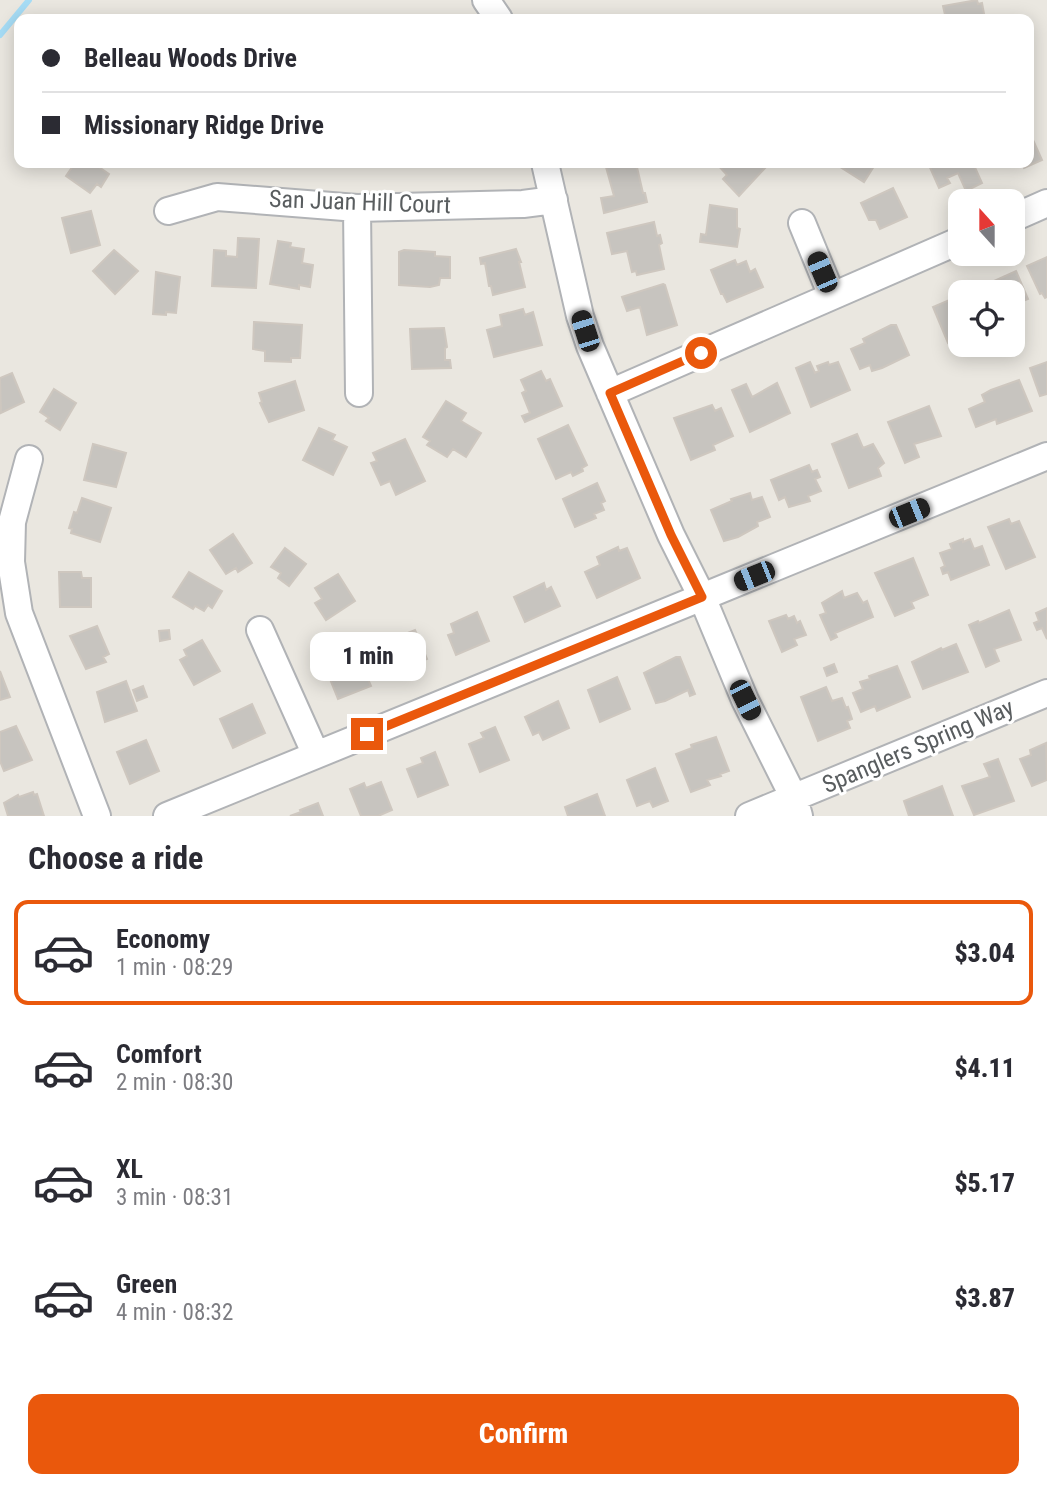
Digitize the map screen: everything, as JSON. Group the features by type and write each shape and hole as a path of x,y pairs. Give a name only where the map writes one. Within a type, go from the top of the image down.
{"street":[{"path":"546,168 580,316 610,393 745,700 796,807"},
{"name":"San Juan Hill Court","path":"168,211 217,197 356,208 523,204 554,200"},
{"path":"1026,212 1047,203"},
{"path":"356,208 359,393"},
{"path":"802,223 832,296"},
{"path":"610,393 948,246"},
{"path":"167,816 1047,456"},
{"path":"29,459 12,522 11,562 19,613 97,816"},
{"path":"260,629 316,755"},
{"name":"Spanglers Spring Way","path":"749,816 796,807 1047,692"}],"building":[{"path":"977,0 978,4 982,3 984,14 945,14 943,6"},
{"path":"1034,142 1042,160 1034,164"},
{"path":"72,168 100,168 109,174 101,187 97,184 90,193 66,176"},
{"path":"606,168 637,168 647,202 604,213 601,198 614,196"},
{"path":"721,168 765,168 739,196 723,179 727,175"},
{"path":"842,168 873,168 864,182"},
{"path":"930,168 975,168 982,183 965,189 958,173 947,178 950,183 939,188"},
{"path":"893,188 907,217 880,229 876,220 869,220 861,203"},
{"path":"710,205 737,209 737,228 740,229 737,247 700,242 701,234 706,235"},
{"path":"91,211 100,245 71,253 62,218"},
{"path":"654,222 657,236 660,235 662,243 659,245 664,269 637,275 636,271 632,272 627,251 612,254 607,233"},
{"path":"238,238 259,239 256,288 212,286 214,250 226,251 226,256 237,257"},
{"path":"278,241 291,243 290,247 304,249 302,263 313,265 310,287 299,285 299,289 270,284"},
{"path":"516,249 525,287 493,295 485,263 481,264 480,258"},
{"path":"114,250 138,271 115,294 93,271"},
{"path":"399,252 435,252 435,256 450,257 450,278 440,278 439,285 430,287 399,285"},
{"path":"1047,257 1045,298 1040,294 1027,266"},
{"path":"735,260 737,265 746,261 750,272 755,269 763,287 727,302 711,270"},
{"path":"1016,271 1020,280 996,280"},
{"path":"156,272 180,277 176,313 153,314"},
{"path":"663,284 677,325 647,335 640,307 627,311 622,297"},
{"path":"948,301 948,343 933,307"},
{"path":"523,309 525,315 533,312 542,345 494,357 487,330 502,326 500,315"},
{"path":"254,322 302,325 300,358 291,358 291,362 265,361 265,351 253,349"},
{"path":"896,325 909,355 872,371 870,365 860,369 851,349 865,343 863,339"},
{"path":"444,328 447,347 445,360 450,360 451,368 412,369 410,329"},
{"path":"810,362 815,373 819,371 817,366 838,362 850,390 811,407 796,368"},
{"path":"1047,362 1047,394 1040,396 1030,368"},
{"path":"541,371 546,381 550,379 562,406 525,422 522,416 530,413 522,393 526,391 521,380"},
{"path":"12,373 24,402 1,413 0,378"},
{"path":"1019,380 1032,411 997,424 996,419 976,427 969,409 985,402 982,395"},
{"path":"295,381 304,410 269,422 260,403 259,393"},
{"path":"777,383 790,413 750,432 732,390 746,384 752,397"},
{"path":"54,389 76,403 60,430 46,421 49,418 40,412"},
{"path":"446,401 466,413 461,421 481,433 466,457 453,449 447,457 427,445 430,441 423,437"},
{"path":"712,405 715,411 721,408 733,436 713,445 715,450 691,460 674,418"},
{"path":"929,406 941,436 914,444 919,457 905,463 888,422"},
{"path":"568,425 587,465 582,468 583,471 573,476 571,472 556,479 538,439"},
{"path":"319,428 335,435 332,440 347,447 333,475 303,460"},
{"path":"857,434 863,448 873,444 884,463 878,468 881,476 849,488 832,444"},
{"path":"405,439 425,481 396,495 390,481 381,485 371,463 377,461 373,453"},
{"path":"93,444 126,453 116,487 84,480"},
{"path":"809,465 812,472 817,470 820,477 815,479 821,491 808,496 810,501 789,507 785,497 779,500 771,480"},
{"path":"597,483 605,501 601,503 604,510 594,514 596,518 575,527 563,499"},
{"path":"750,493 752,500 762,497 770,517 757,522 758,526 738,537 724,541 711,510"},
{"path":"82,498 111,508 100,542 71,533 72,529 69,528 74,512 77,513"},
{"path":"1009,519 1011,524 1019,521 1035,557 1006,569 988,527"},
{"path":"233,534 252,563 238,572 236,568 226,574 210,550"},
{"path":"963,539 963,542 970,539 974,549 982,546 989,565 951,580 948,572 943,574 941,568 945,566 940,553 952,549 950,544"},
{"path":"618,547 619,551 627,548 640,578 597,598 585,572 600,565 597,557"},
{"path":"285,548 306,564 289,586 278,578 281,573 271,567"},
{"path":"913,558 928,595 911,602 914,608 895,616 875,573"},
{"path":"59,572 81,572 82,578 91,578 91,607 60,607"},
{"path":"189,572 222,591 212,608 208,605 204,611 195,606 193,609 173,597"},
{"path":"338,574 355,601 326,620 315,603 322,599 315,588"},
{"path":"544,583 546,590 551,587 560,606 525,622 514,597"},
{"path":"842,591 844,598 857,593 863,603 867,601 873,617 835,633 837,637 831,640 820,615 826,613 822,603"},
{"path":"1047,608 1047,639 1042,628 1037,630 1034,623 1039,621 1036,613"},
{"path":"1009,610 1021,640 994,649 999,661 986,667 969,625"},
{"path":"477,612 489,641 456,655 448,635 454,633 451,624"},
{"path":"786,615 788,619 794,616 797,623 800,621 806,635 794,639 797,645 782,652 769,621"},
{"path":"97,626 109,654 103,657 106,662 86,669 70,636"},
{"path":"169,630 170,639 160,641 159,631"},
{"path":"415,630 427,659 414,664 416,669 398,676 385,642"},
{"path":"202,640 220,671 194,685 180,660 187,656 184,650"},
{"path":"956,644 968,672 923,689 912,662"},
{"path":"358,656 371,686 338,699 326,669"},
{"path":"680,657 695,694 690,696 688,690 656,703 644,673"},
{"path":"834,664 837,672 827,676 824,668"},
{"path":"897,666 910,697 877,711 875,706 861,712 853,693 863,689 860,682"},
{"path":"0,671 10,697 0,700"},
{"path":"617,677 630,709 600,722 588,690"},
{"path":"126,681 137,711 105,722 97,692"},
{"path":"143,686 147,697 137,701 133,690"},
{"path":"826,687 832,701 842,698 852,719 847,721 850,728 818,741 801,697"},
{"path":"558,701 569,728 543,740 539,732 533,735 525,717"},
{"path":"252,704 265,733 233,748 220,719"},
{"path":"16,726 32,760 4,771 0,761 0,732"},
{"path":"495,727 509,760 480,772 469,744 484,738 481,733"},
{"path":"716,737 729,771 707,780 710,785 691,792 676,754 692,748 691,745"},
{"path":"146,740 159,771 130,784 117,752"},
{"path":"1046,743 1047,780 1032,786 1020,759 1031,755 1030,750"},
{"path":"435,752 448,785 418,797 407,769 423,763 421,758"},
{"path":"998,759 1014,801 974,815 962,786 990,777 984,764"},
{"path":"655,768 668,801 653,807 650,801 637,806 627,780"},
{"path":"381,782 392,810 378,816 361,816 350,789 364,783 366,788"},
{"path":"942,786 953,816 909,816 904,801"},
{"path":"33,792 34,795 37,794 44,816 8,816 4,803 18,795 19,797"},
{"path":"597,794 605,816 568,816 565,807"},
{"path":"318,803 323,816 290,816 301,812 300,810"}],"waterway":[{"path":"17,14 29,0"},
{"path":"0,35 14,18"}],"route":[{"path":"367,734 702,597 671,535 610,393 701,353"}]}
